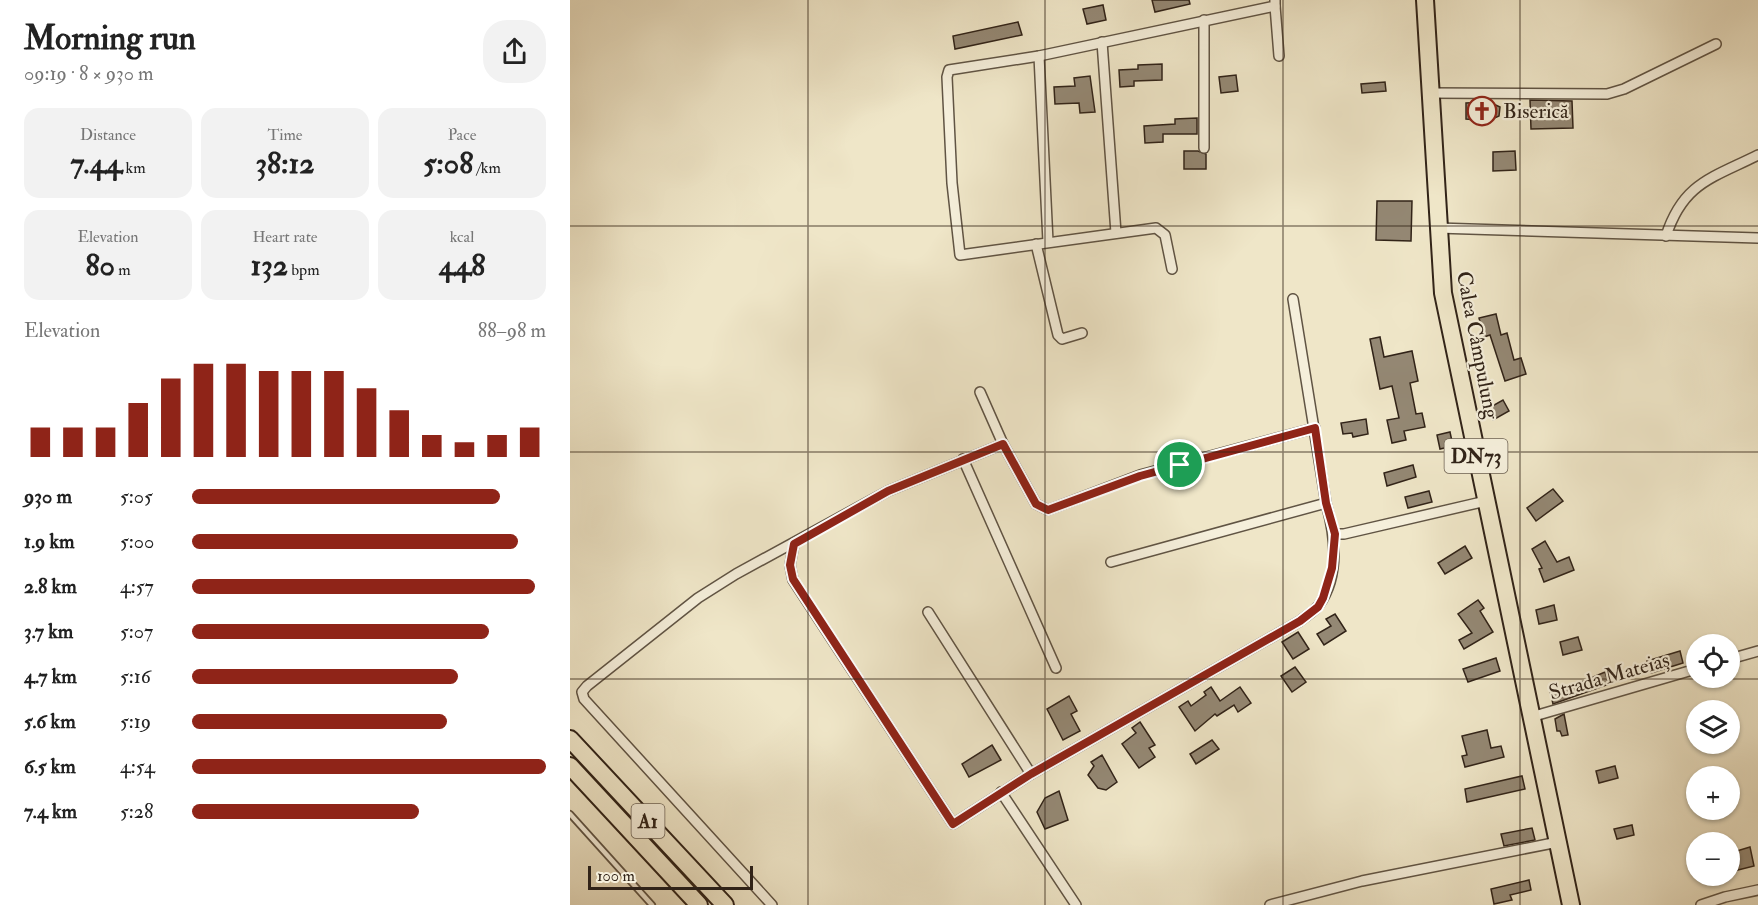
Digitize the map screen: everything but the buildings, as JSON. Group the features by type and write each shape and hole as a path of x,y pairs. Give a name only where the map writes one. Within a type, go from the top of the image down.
{"highway":[{"name":"Calea Câmpulung","path":"1425,0 1437,228 1447,314 1571,905"},
{"name":"A1","path":"570,739 725,905"},
{"name":"A1","path":"570,766 699,905"}],"street":[{"path":"1172,269 1163,231 1156,228 960,255 952,183 947,77 952,68 1039,56 1275,3 1279,56"},
{"path":"1204,20 1204,148"},
{"path":"1102,42 1116,233"},
{"path":"1430,93 1607,94 1624,89 1716,44"},
{"path":"1039,56 1048,242"},
{"path":"1666,236 1673,215 1681,201 1695,187 1758,155"},
{"path":"1437,228 1758,238"},
{"path":"1036,244 1058,335 1062,339 1082,333"},
{"path":"794,544 790,565 793,579 953,824 1031,774 1300,621 1318,607 1332,568 1335,534 1326,503 1293,299"},
{"path":"980,392 1003,444 1036,504 1048,510 1140,476 1315,428"},
{"path":"772,905 584,699 582,692 698,598 736,574 888,491 1003,444"},
{"path":"963,459 1056,668"},
{"path":"1335,534 1344,534 1486,501"},
{"path":"1111,562 1326,503"},
{"path":"928,612 1031,774"},
{"path":"1740,656 1758,651"},
{"name":"Strada Mateiaș","path":"1531,717 1686,672"},
{"path":"1001,792 1076,905"},
{"path":"1270,905 1362,882 1558,842"},
{"path":"1701,905 1758,890"}],"lane":[{"path":"570,814 652,905"}],"place":[{"name":"Biserică","path":"1482,111"}],"route":[{"path":"1315,428 1326,503 1335,534 1332,568 1328,585 1318,607 1300,621 1031,774 953,824 851,672 793,579 790,565 794,544 888,491 1003,444 1036,504 1048,510 1140,476 1180,465 1315,428"}]}
